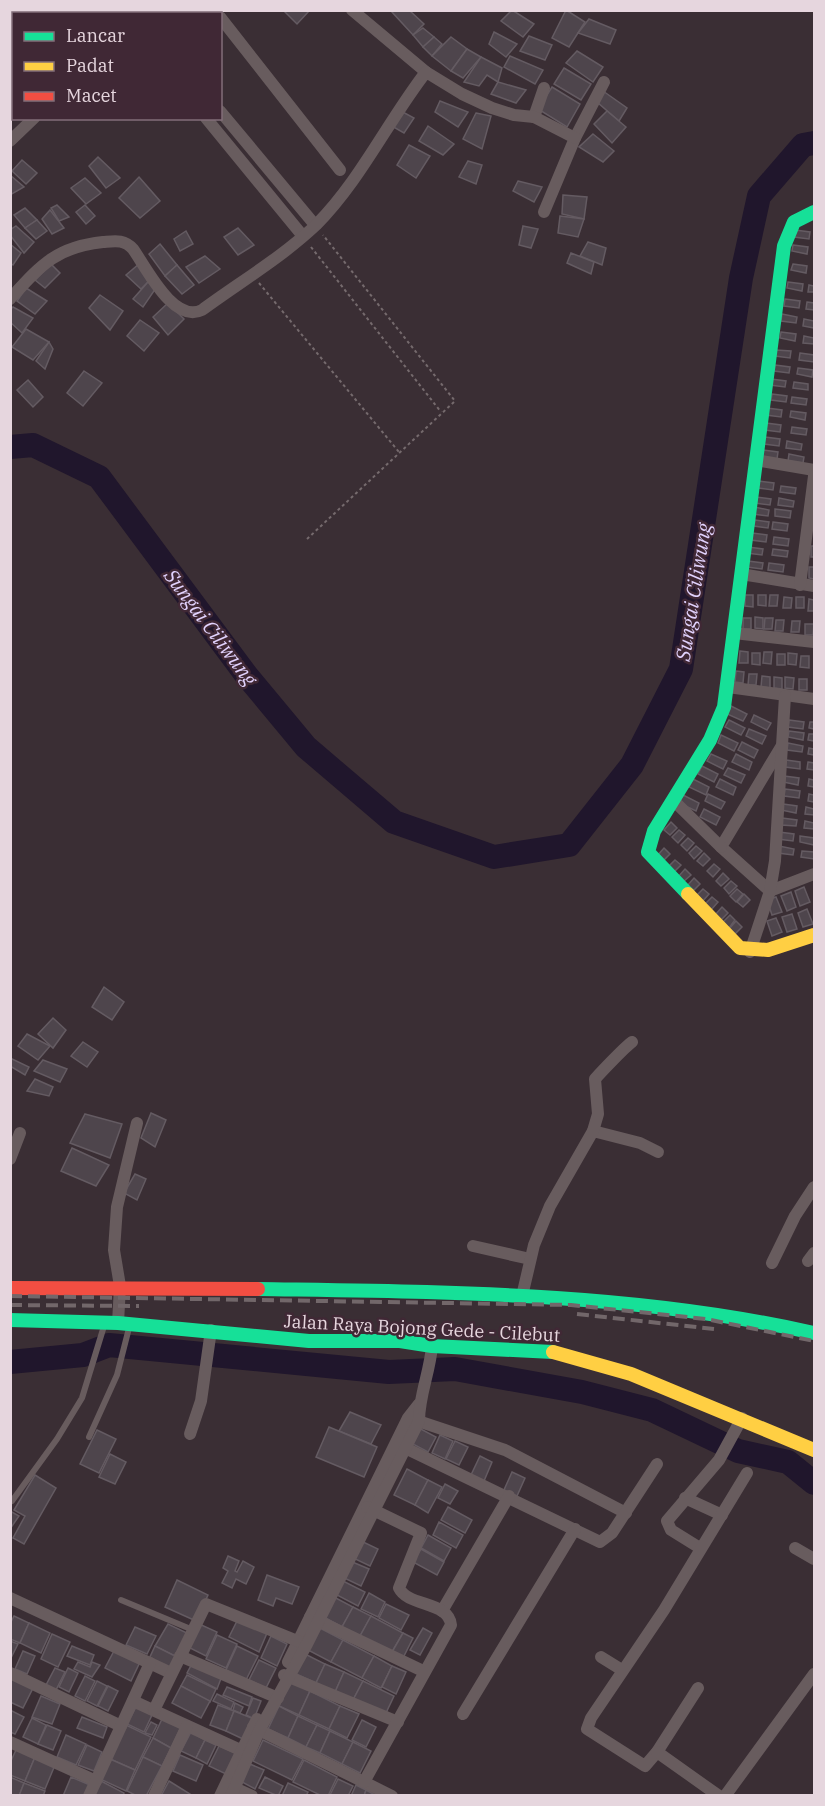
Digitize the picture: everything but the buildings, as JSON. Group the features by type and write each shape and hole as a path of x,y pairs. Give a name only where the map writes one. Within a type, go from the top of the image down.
{"street":[{"path":"352,10 426,72 462,94 492,108 514,115 534,117 575,138"},
{"path":"222,20 340,170"},
{"path":"10,299 45,265 69,248 110,242 128,244 170,302 186,314 202,310 273,262 315,225 364,164 426,72"},
{"path":"544,212 575,138 604,82"},
{"path":"534,117 544,88"},
{"path":"222,113 315,225"},
{"path":"10,141 32,120"},
{"path":"208,120 302,235"},
{"path":"814,212 801,216 794,222 784,246 724,707 710,740 654,831 648,852 729,939 750,952 766,951 814,935"},
{"path":"755,460 814,470"},
{"path":"800,585 812,529 814,476"},
{"path":"741,574 814,586"},
{"path":"734,633 814,642"},
{"path":"728,687 814,699"},
{"path":"750,952 770,891 775,861 785,696"},
{"path":"721,847 783,743"},
{"path":"674,801 770,891"},
{"path":"770,891 814,874"},
{"path":"522,1296 530,1259 550,1206 593,1131 599,1097 594,1085 595,1079 623,1053 626,1046 633,1042"},
{"path":"118,1323 120,1287 114,1250 117,1207 137,1123"},
{"path":"593,1131 640,1143 658,1152"},
{"path":"10,1159 20,1133"},
{"path":"772,1263 795,1216 813,1191"},
{"path":"473,1246 530,1259"},
{"path":"10,1288 120,1287 522,1296 662,1305 814,1333"},
{"name":"Jalan Raya Bojong Gede - Cilebut","path":"10,1320 118,1323 309,1341 400,1341 431,1350 498,1347 568,1354 652,1382 814,1450"},
{"path":"190,1434 201,1401 211,1330"},
{"path":"220,1796 230,1789 256,1728 275,1697 401,1446 419,1404 426,1381 431,1350"},
{"path":"700,1548 668,1527 670,1516 723,1455 742,1418"},
{"path":"413,1419 505,1450 626,1513"},
{"path":"401,1446 509,1496 600,1542 612,1533 657,1464"},
{"path":"698,1688 649,1763 643,1765 587,1729 591,1718 664,1610 747,1473"},
{"path":"442,1611 509,1496"},
{"path":"685,1498 722,1515"},
{"path":"364,1782 398,1722 423,1671 451,1625 450,1618 442,1611 403,1594 399,1588 421,1533 369,1508"},
{"path":"463,1714 575,1529"},
{"path":"795,1548 814,1559"},
{"path":"10,1598 171,1673"},
{"path":"154,1710 204,1605 209,1603 302,1643"},
{"path":"314,1618 423,1671"},
{"path":"180,1656 275,1697"},
{"path":"601,1657 622,1670"},
{"path":"89,1796 150,1663"},
{"path":"10,1674 122,1726"},
{"path":"725,1796 814,1674"},
{"path":"286,1675 398,1722"},
{"path":"133,1701 245,1752"},
{"path":"154,1796 187,1726"},
{"path":"256,1728 392,1796"},
{"path":"10,1742 96,1781"},
{"path":"657,1752 719,1796"},
{"path":"230,1789 252,1796"}],"lane":[{"path":"12,1501 57,1439 82,1398 99,1337 118,1323 126,1340 117,1375 89,1437"},
{"path":"121,1600 193,1630"}],"path":[{"path":"307,539 455,401 315,225"},
{"path":"302,235 442,413"},
{"path":"253,276 399,452"}],"waterway":[{"name":"Sungai Ciliwung","path":"10,447 33,445 99,477 247,676 306,747 394,822 494,857 569,845 632,765 681,669 741,278 759,196 803,145 814,143"},
{"path":"10,1362 83,1355 109,1345 389,1372 455,1369 582,1392 652,1410 738,1451 788,1462 814,1483"}],"railway":[{"path":"10,1296 571,1305 706,1319 814,1341"},
{"path":"10,1305 139,1306"},
{"path":"577,1314 714,1329"}],"traffic: fast":[{"path":"688,894 648,852 654,831 710,740 724,707 784,246 794,222 814,212"},
{"path":"258,1289 468,1293 607,1302 745,1319 814,1333"},
{"path":"10,1320 118,1323 309,1341 400,1341 432,1346 553,1352"}],"traffic: slow":[{"path":"688,894 740,948 768,950 814,935"},
{"path":"553,1352 631,1374 814,1450"}],"traffic: jam":[{"path":"10,1288 258,1289"}]}
